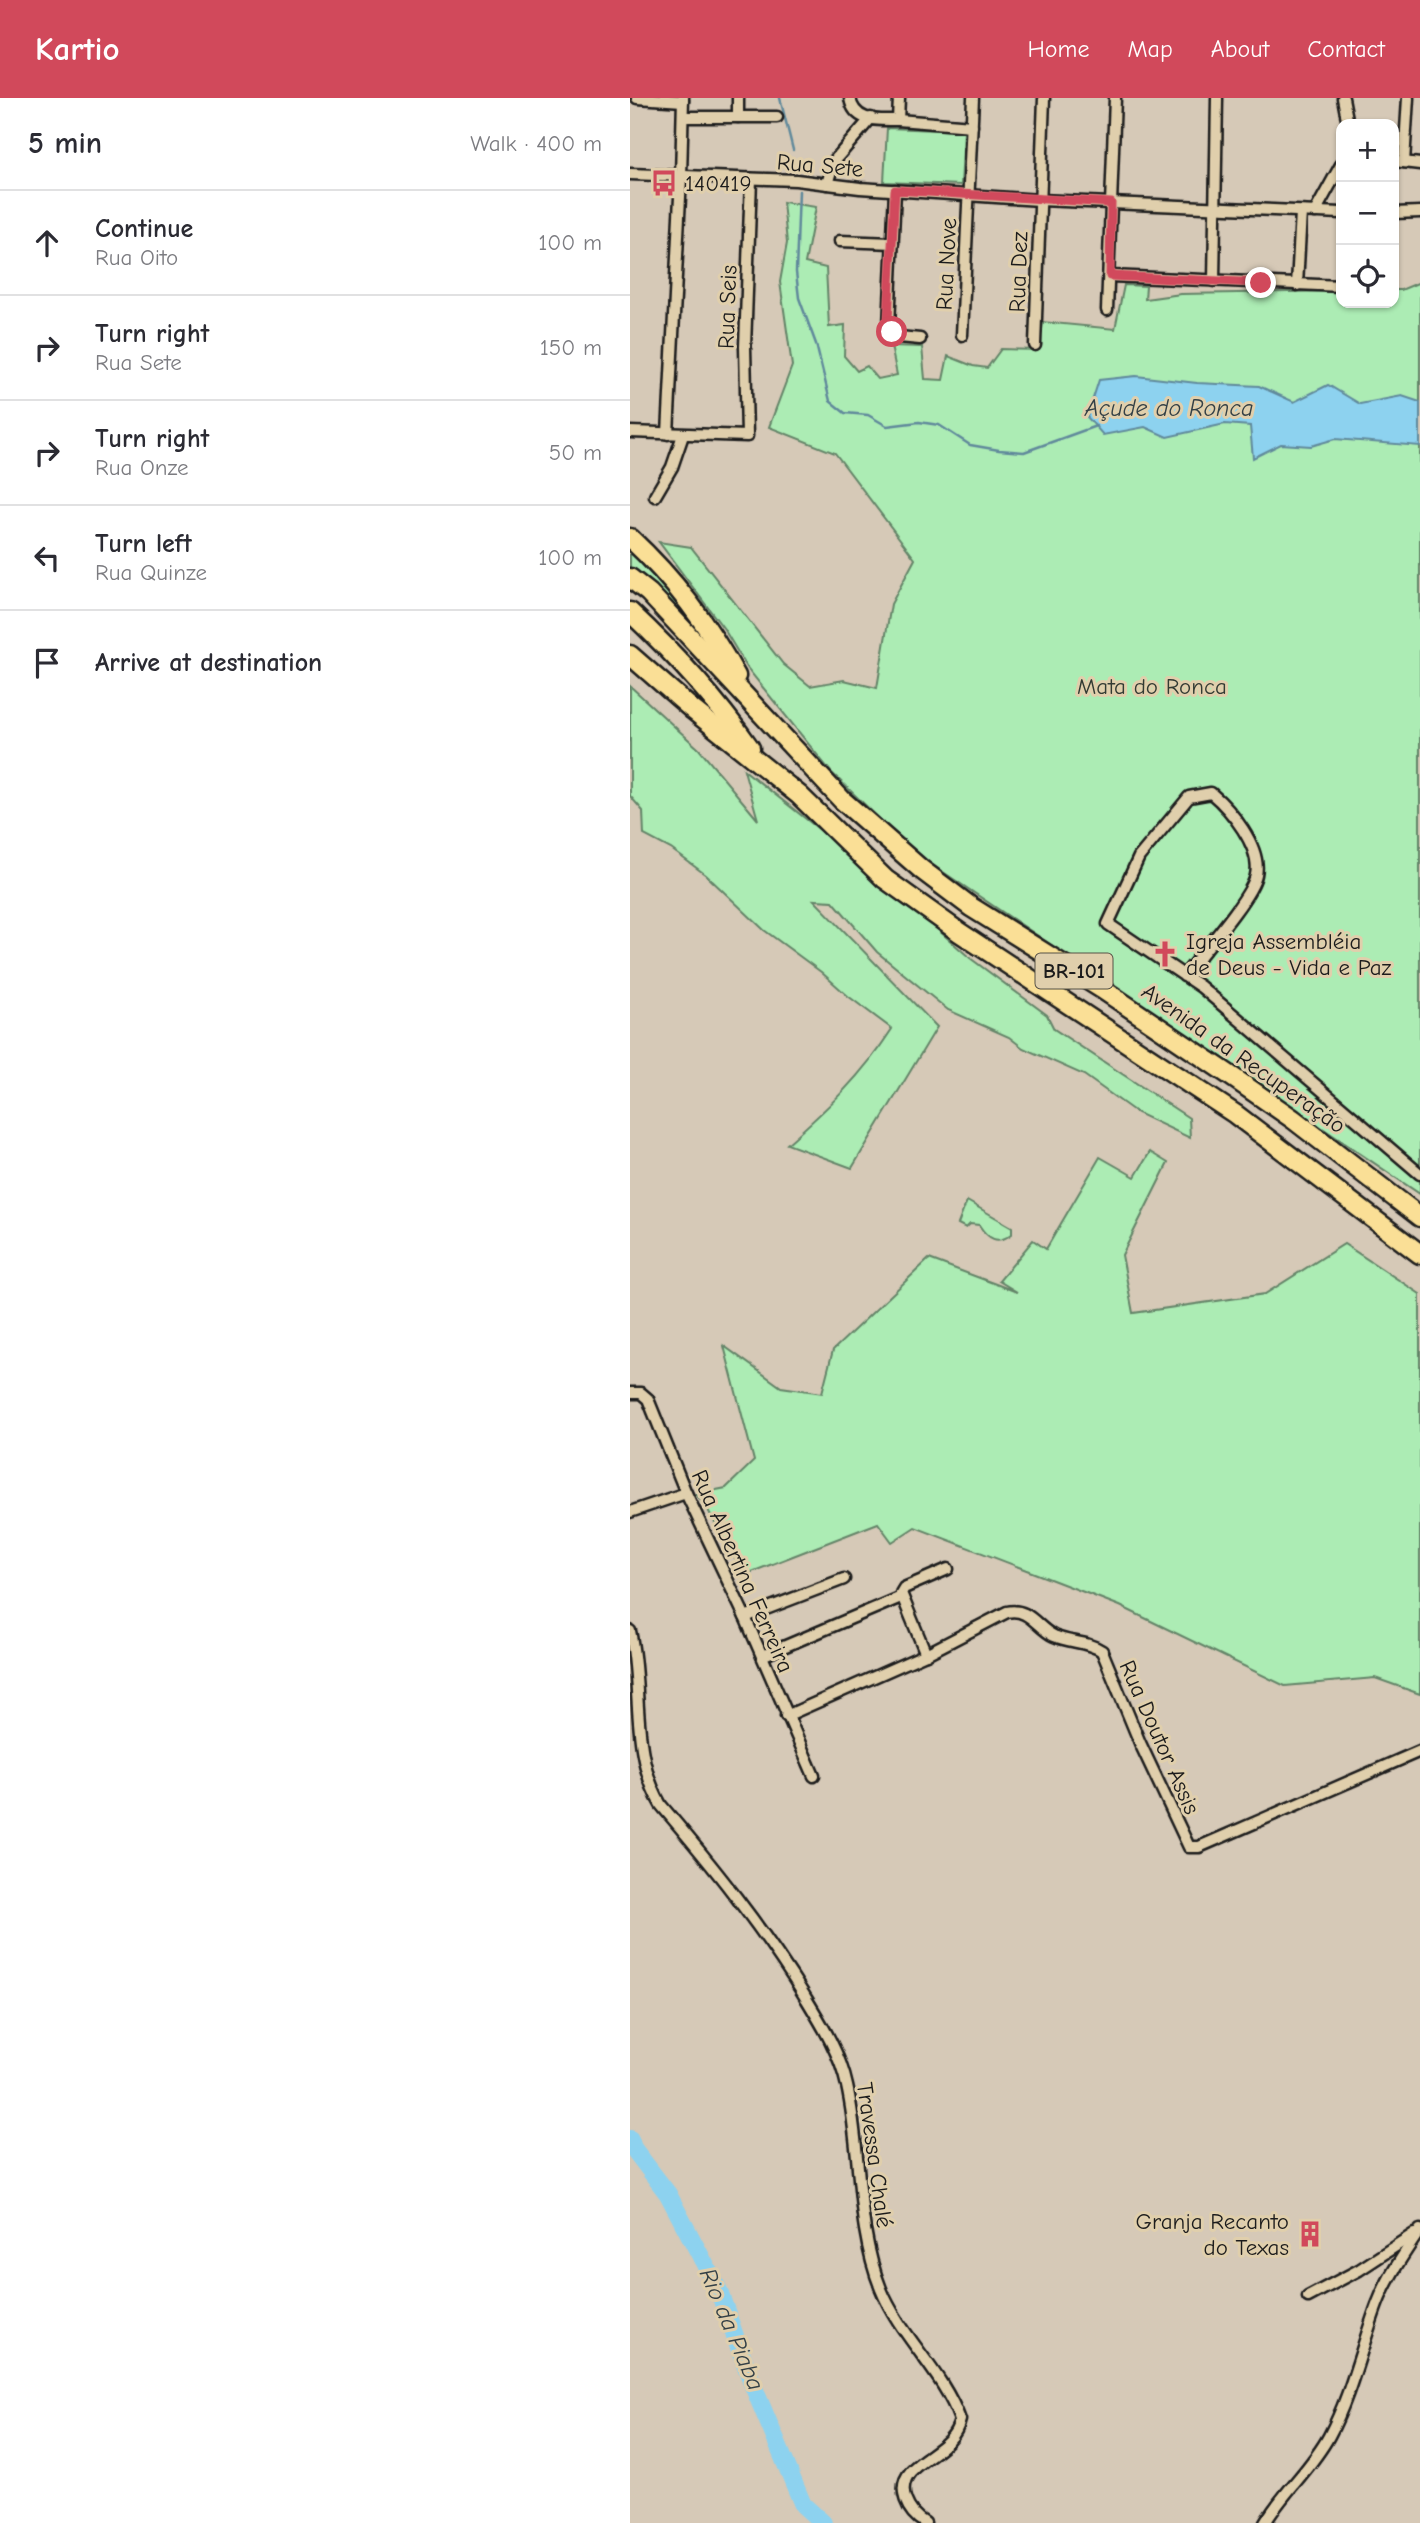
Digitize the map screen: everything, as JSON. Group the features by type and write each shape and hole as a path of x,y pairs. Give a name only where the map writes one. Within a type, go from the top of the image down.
{"highway":[{"path":"630,538 674,581 690,602 750,701"},
{"name":"BR-101","path":"630,578 649,593 750,701"},
{"name":"BR-101","path":"630,612 721,706 760,762 894,885 959,932 1235,1114 1420,1254"},
{"path":"630,655 693,710 760,762"},
{"name":"Avenida da Recuperação","path":"750,701 842,800 922,870 971,907 1102,989 1261,1096 1420,1217"}],"street":[{"path":"638,98 683,99 668,434"},
{"path":"738,98 738,117"},
{"path":"850,98 856,114 871,118 972,126"},
{"path":"898,120 899,98"},
{"name":"Rua Nove","path":"962,335 973,98"},
{"name":"Rua Dez","path":"1035,345 1044,98"},
{"path":"1107,310 1115,98"},
{"path":"1214,281 1217,98"},
{"path":"1343,98 1347,119"},
{"path":"1408,98 1399,161 1420,164"},
{"path":"683,117 777,117"},
{"path":"827,184 834,161 871,118"},
{"name":"Rua Sete","path":"630,174 751,179 1040,200 1336,213"},
{"path":"1315,212 1336,174"},
{"name":"Rua Seis","path":"683,435 747,436 745,347 751,179"},
{"path":"895,190 889,326 899,337 920,339"},
{"path":"1297,285 1301,212"},
{"path":"1399,213 1420,212"},
{"path":"840,241 893,243"},
{"path":"1110,276 1336,286"},
{"path":"630,432 683,435 672,467 655,496"},
{"path":"1184,976 1248,894 1257,874 1254,850 1229,809 1211,793 1189,797 1139,857 1108,924 1184,976 1201,987 1420,1174"},
{"name":"Rua Albertina Ferreira","path":"630,1393 641,1393 648,1399 686,1493 746,1617 786,1716 814,1776"},
{"path":"630,1512 686,1493"},
{"path":"762,1656 901,1595 904,1588 948,1569"},
{"path":"746,1617 844,1579"},
{"path":"786,1716 926,1654 901,1595"},
{"name":"Rua Doutor Assis","path":"926,1654 1007,1612 1019,1611 1054,1636 1102,1651 1189,1847 1199,1847 1420,1751"},
{"name":"Travessa Chalé","path":"630,1631 636,1668 641,1749 652,1789 661,1805 776,1949 816,2014 837,2055 847,2083 868,2246 881,2288 893,2314 941,2384 960,2420 957,2432 951,2440 911,2471 906,2481 906,2505 925,2523"},
{"path":"1308,2297 1367,2266 1420,2230"},
{"path":"1265,2523 1277,2503 1328,2437 1345,2400 1378,2303 1390,2277 1420,2230"}],"green space":[{"path":"887,128 964,131 961,185 884,182"},
{"name":"Mata do Ronca","path":"783,202 816,207 805,263 826,268 829,327 845,325 844,356 857,371 867,366 878,379 897,375 891,346 922,347 925,379 943,380 948,356 973,366 987,368 1001,349 1039,350 1043,322 1115,329 1124,285 1146,286 1145,299 1181,294 1336,291 1336,308 1399,308 1399,290 1420,282 1420,1194 915,853 831,772 748,669 724,629 659,542 691,547 783,664 810,686 844,680 877,688 891,604 915,559 835,453 769,427 792,366 780,282 787,243"},
{"path":"630,544 674,586 721,659 630,572"},
{"path":"630,686 699,749 758,820 744,770 863,864 970,958 1047,1015 1054,1029 1189,1118 1190,1138 1137,1113 1084,1075 948,1010 877,952 833,901 814,900 937,1027 852,1168 787,1144 844,1091 892,1029 764,930 706,875 671,849 644,835 643,811 630,796"},
{"path":"1150,1152 1168,1163 1122,1255 1133,1313 1265,1294 1344,1244 1420,1294 1420,1694 1375,1678 1285,1686 1120,1606 915,1527 892,1542 878,1523 744,1575 708,1510 696,1494 726,1488 754,1461 724,1346 781,1387 822,1393 833,1350 929,1259 1017,1292 999,1281 1033,1240 1046,1249 1100,1157 1135,1177"},
{"path":"967,1201 1012,1227 1012,1234 997,1240 989,1237 979,1225 970,1224 966,1228 958,1224"}],"water":[{"name":"Açude do Ronca","path":"1136,376 1259,386 1294,402 1328,385 1360,404 1402,396 1420,402 1420,446 1335,439 1311,446 1281,444 1253,458 1250,426 1225,424 1167,437 1145,427 1103,435 1087,417 1099,380"}],"waterway":[{"path":"780,98 793,150"},
{"path":"799,191 796,272 799,298 816,344 830,401 845,413 868,415 887,426 919,422 939,425 970,445 1024,452 1096,426"},
{"name":"Rio da Piaba","path":"630,2139 633,2148 668,2194 718,2289 754,2388 803,2505 823,2523"}],"place":[{"name":"140419","path":"664,183"},
{"name":"Igreja Assembléia de Deus - Vida e Paz","path":"1165,954"},
{"name":"Granja Recanto do Texas","path":"1310,2234"}],"route":[{"path":"892,332 888,321 895,190 1111,203 1110,276 1261,283"}]}
